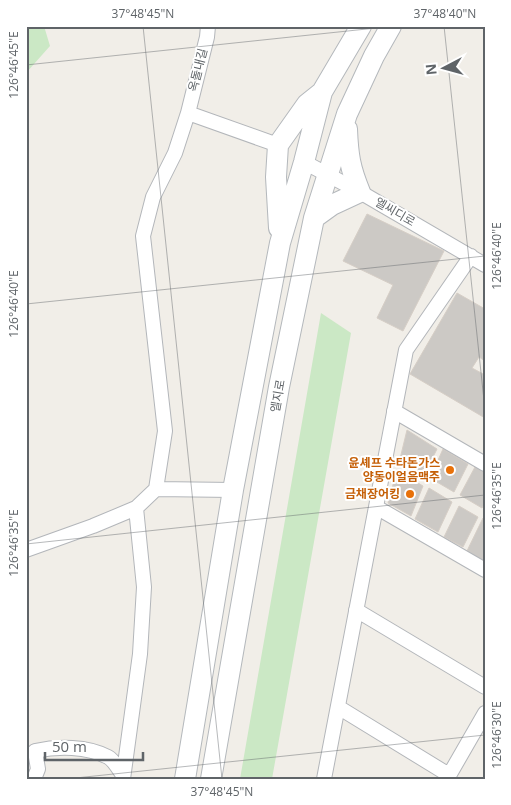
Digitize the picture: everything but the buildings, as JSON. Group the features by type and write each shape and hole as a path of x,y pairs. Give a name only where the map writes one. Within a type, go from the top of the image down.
{"main road":[{"path":"185,779 233,490 280,243 322,92 361,26"},
{"name":"엘지로","path":"211,779 279,387 314,218 347,114 374,56 391,26"},
{"path":"280,243 276,177 278,145 307,104 322,92"},
{"path":"314,218 332,205 360,192 349,162 347,114"}],"street":[{"name":"옥돌내길","path":"156,490 165,431 143,236 153,196 175,153 188,113 208,26"},
{"path":"188,113 278,145"},
{"name":"엘씨디로","path":"304,162 360,192 485,265"},
{"path":"324,779 406,350 471,256"},
{"path":"394,411 485,464"},
{"path":"26,550 94,526 136,508 156,490 233,490"},
{"path":"376,507 485,570"},
{"path":"123,777 140,654 144,586 136,508"},
{"path":"356,610 485,688"},
{"path":"338,707 448,777 485,713"},
{"path":"34,779 38,769 31,750 53,748 86,750 110,758 123,777"}],"green space":[{"path":"26,26 44,26 50,46 26,73"},
{"path":"321,313 351,333 272,779 240,779"}],"place":[{"name":"윤셰프 수타돈가스 양동이얼음맥주","path":"450,470"},
{"name":"금채장어킹","path":"410,494"}]}
